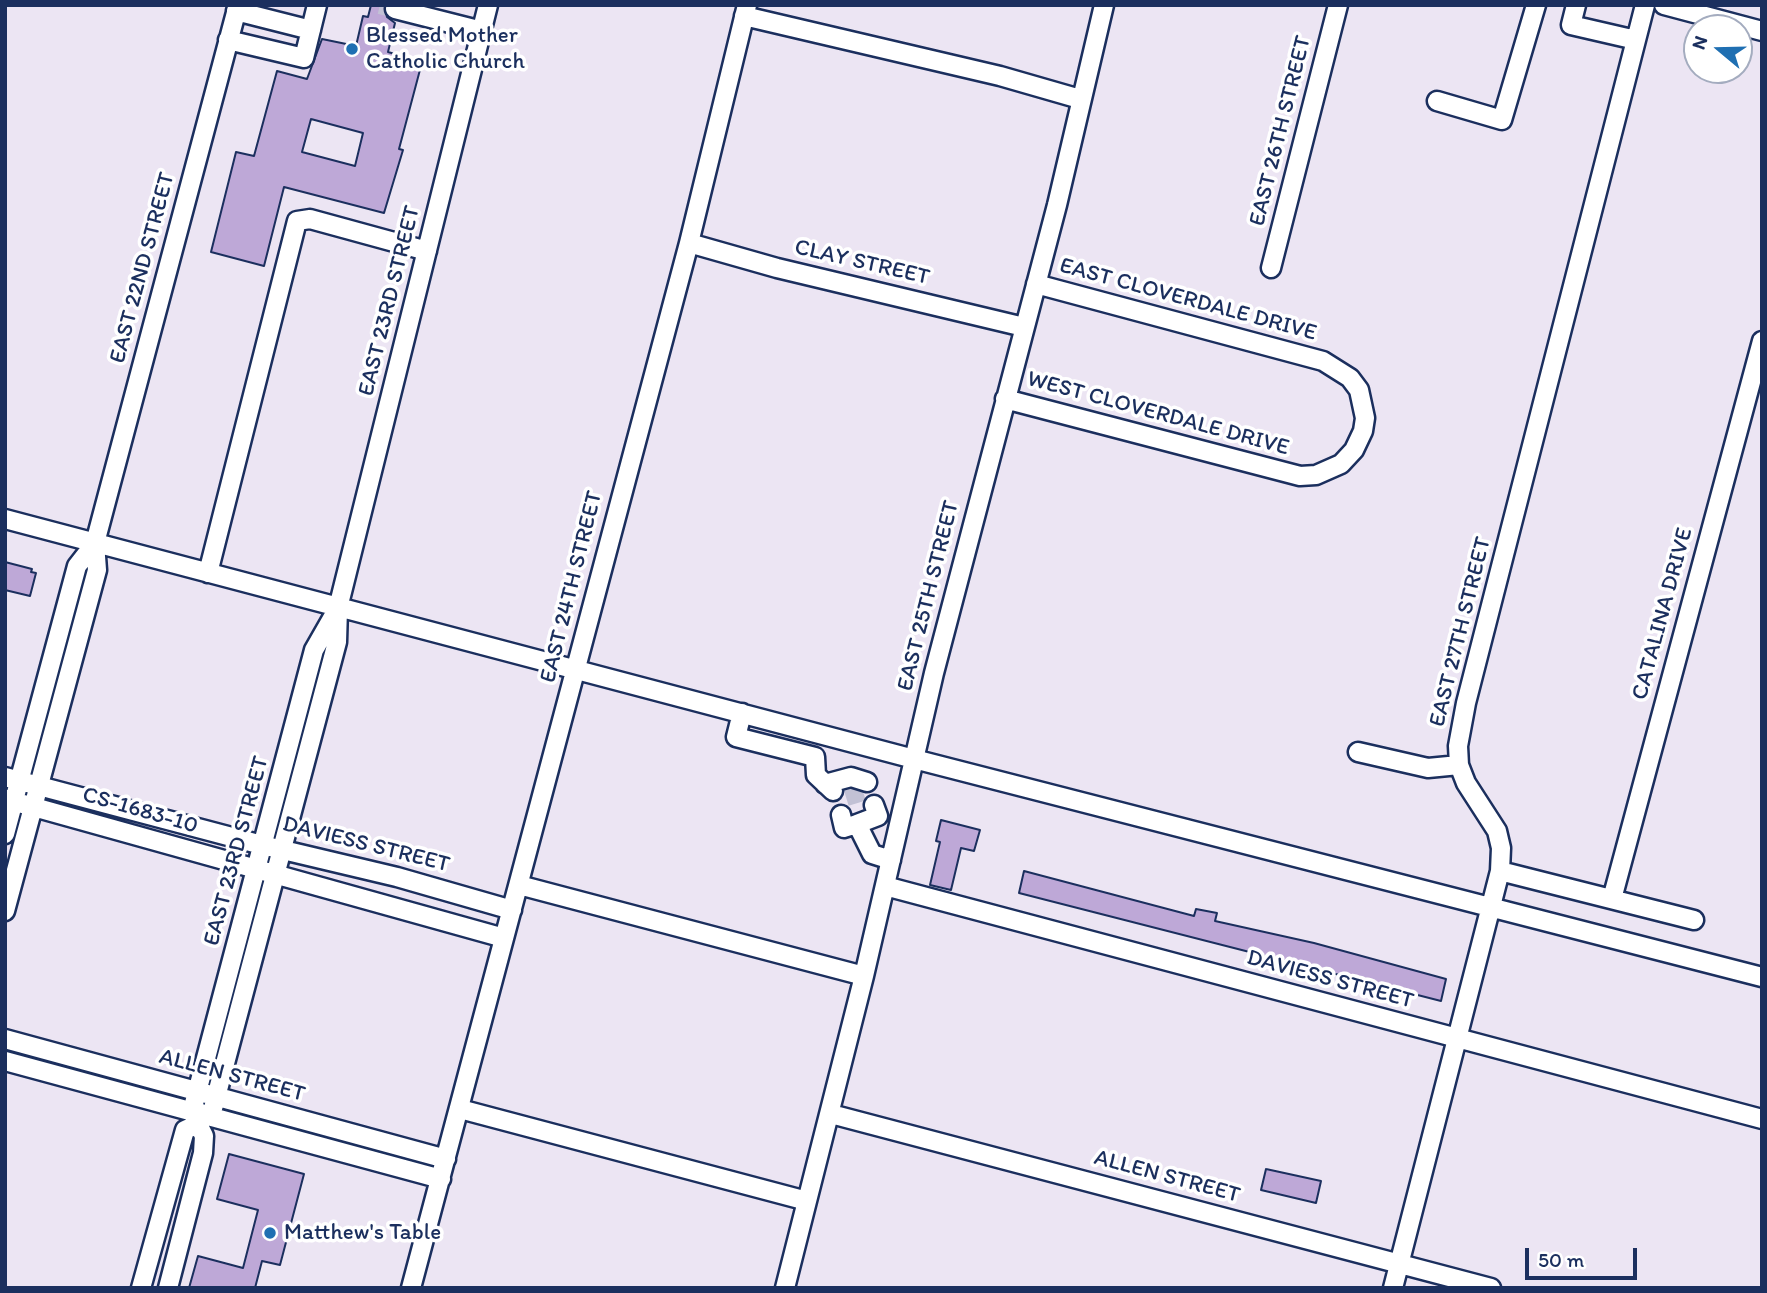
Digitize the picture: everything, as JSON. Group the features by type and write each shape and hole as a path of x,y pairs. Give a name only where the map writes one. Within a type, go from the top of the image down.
{"street":[{"path":"228,40 304,58 317,5"},
{"name":"EAST 23RD STREET","path":"201,1116 276,874 337,642 338,608 488,5"},
{"name":"EAST 25TH STREET","path":"785,1288 831,1114 914,759 1036,284 1104,5"},
{"name":"EAST 26TH STREET","path":"1271,268 1338,5"},
{"path":"1437,101 1502,120 1536,5"},
{"path":"1576,5 1571,25 1636,40"},
{"name":"EAST 27TH STREET","path":"1393,1288 1500,872 1497,831 1466,783 1459,765 1458,746 1466,703 1644,5"},
{"path":"1664,5 1762,31"},
{"path":"237,8 311,30"},
{"name":"EAST 22ND STREET","path":"5,911 97,570 95,543 237,8"},
{"path":"395,9 482,31"},
{"path":"746,11 1080,99"},
{"name":"EAST 24TH STREET","path":"411,1288 690,243 746,11"},
{"path":"208,573 298,221 310,219 427,251"},
{"name":"CLAY STREET","path":"690,243 777,268 1024,327"},
{"name":"EAST CLOVERDALE DRIVE","path":"1036,284 1323,361 1350,378 1359,390 1364,411 1363,431"},
{"name":"CATALINA DRIVE","path":"1612,899 1762,341"},
{"name":"WEST CLOVERDALE DRIVE","path":"1005,399 1300,476 1316,475 1341,464 1354,450 1363,431"},
{"path":"5,519 914,759 1762,977"},
{"name":"EAST 22ND STREET","path":"5,834 12,779 77,566 95,543"},
{"name":"EAST 23RD STREET","path":"207,1095 255,869 314,650 338,608"},
{"path":"742,713 736,737 815,757 816,775 844,784"},
{"path":"1359,752 1428,768 1459,765"},
{"name":"DAVIESS STREET","path":"12,779 262,845 397,877 512,910"},
{"name":"CS-1683-10","path":"9,800 504,938"},
{"path":"859,815 872,854 891,860"},
{"path":"1500,872 1694,920"},
{"path":"519,885 864,976"},
{"name":"DAVIESS STREET","path":"885,886 1762,1119"},
{"name":"ALLEN STREET","path":"5,1039 446,1159"},
{"name":"ALLEN STREET","path":"5,1061 441,1179"},
{"path":"460,1109 807,1201"},
{"name":"ALLEN STREET","path":"831,1114 1491,1288"},
{"path":"141,1288 185,1130 201,1116"},
{"path":"168,1288 203,1153 201,1116"}],"building":[{"path":"371,5 384,5 387,17 395,23 388,52 416,60 415,64 421,66 399,149 403,150 384,213 284,187 264,266 211,252 236,152 254,156 277,71 307,79 322,39 356,46 363,16 368,17","holes":["311,119 363,133 355,166 302,152"]},
{"path":"5,562 32,569 31,572 36,573 30,596 5,590"},
{"path":"941,820 980,830 974,851 961,848 951,890 930,885 940,842 936,841"},
{"path":"1024,871 1194,916 1196,909 1217,913 1215,921 1314,943 1446,979 1441,1001 1019,893"},
{"name":"Matthew's Table","path":"229,1154 304,1174 280,1265 262,1261 255,1288 189,1288 198,1256 243,1268 258,1210 217,1199"},
{"path":"1266,1169 1321,1181 1316,1203 1261,1190"}],"tunnel":[{"path":"380,5 395,9"},
{"path":"852,786 859,809"}],"place":[{"name":"Blessed Mother Catholic Church","path":"352,49"},
{"name":"Matthew's Table","path":"270,1233"}]}
